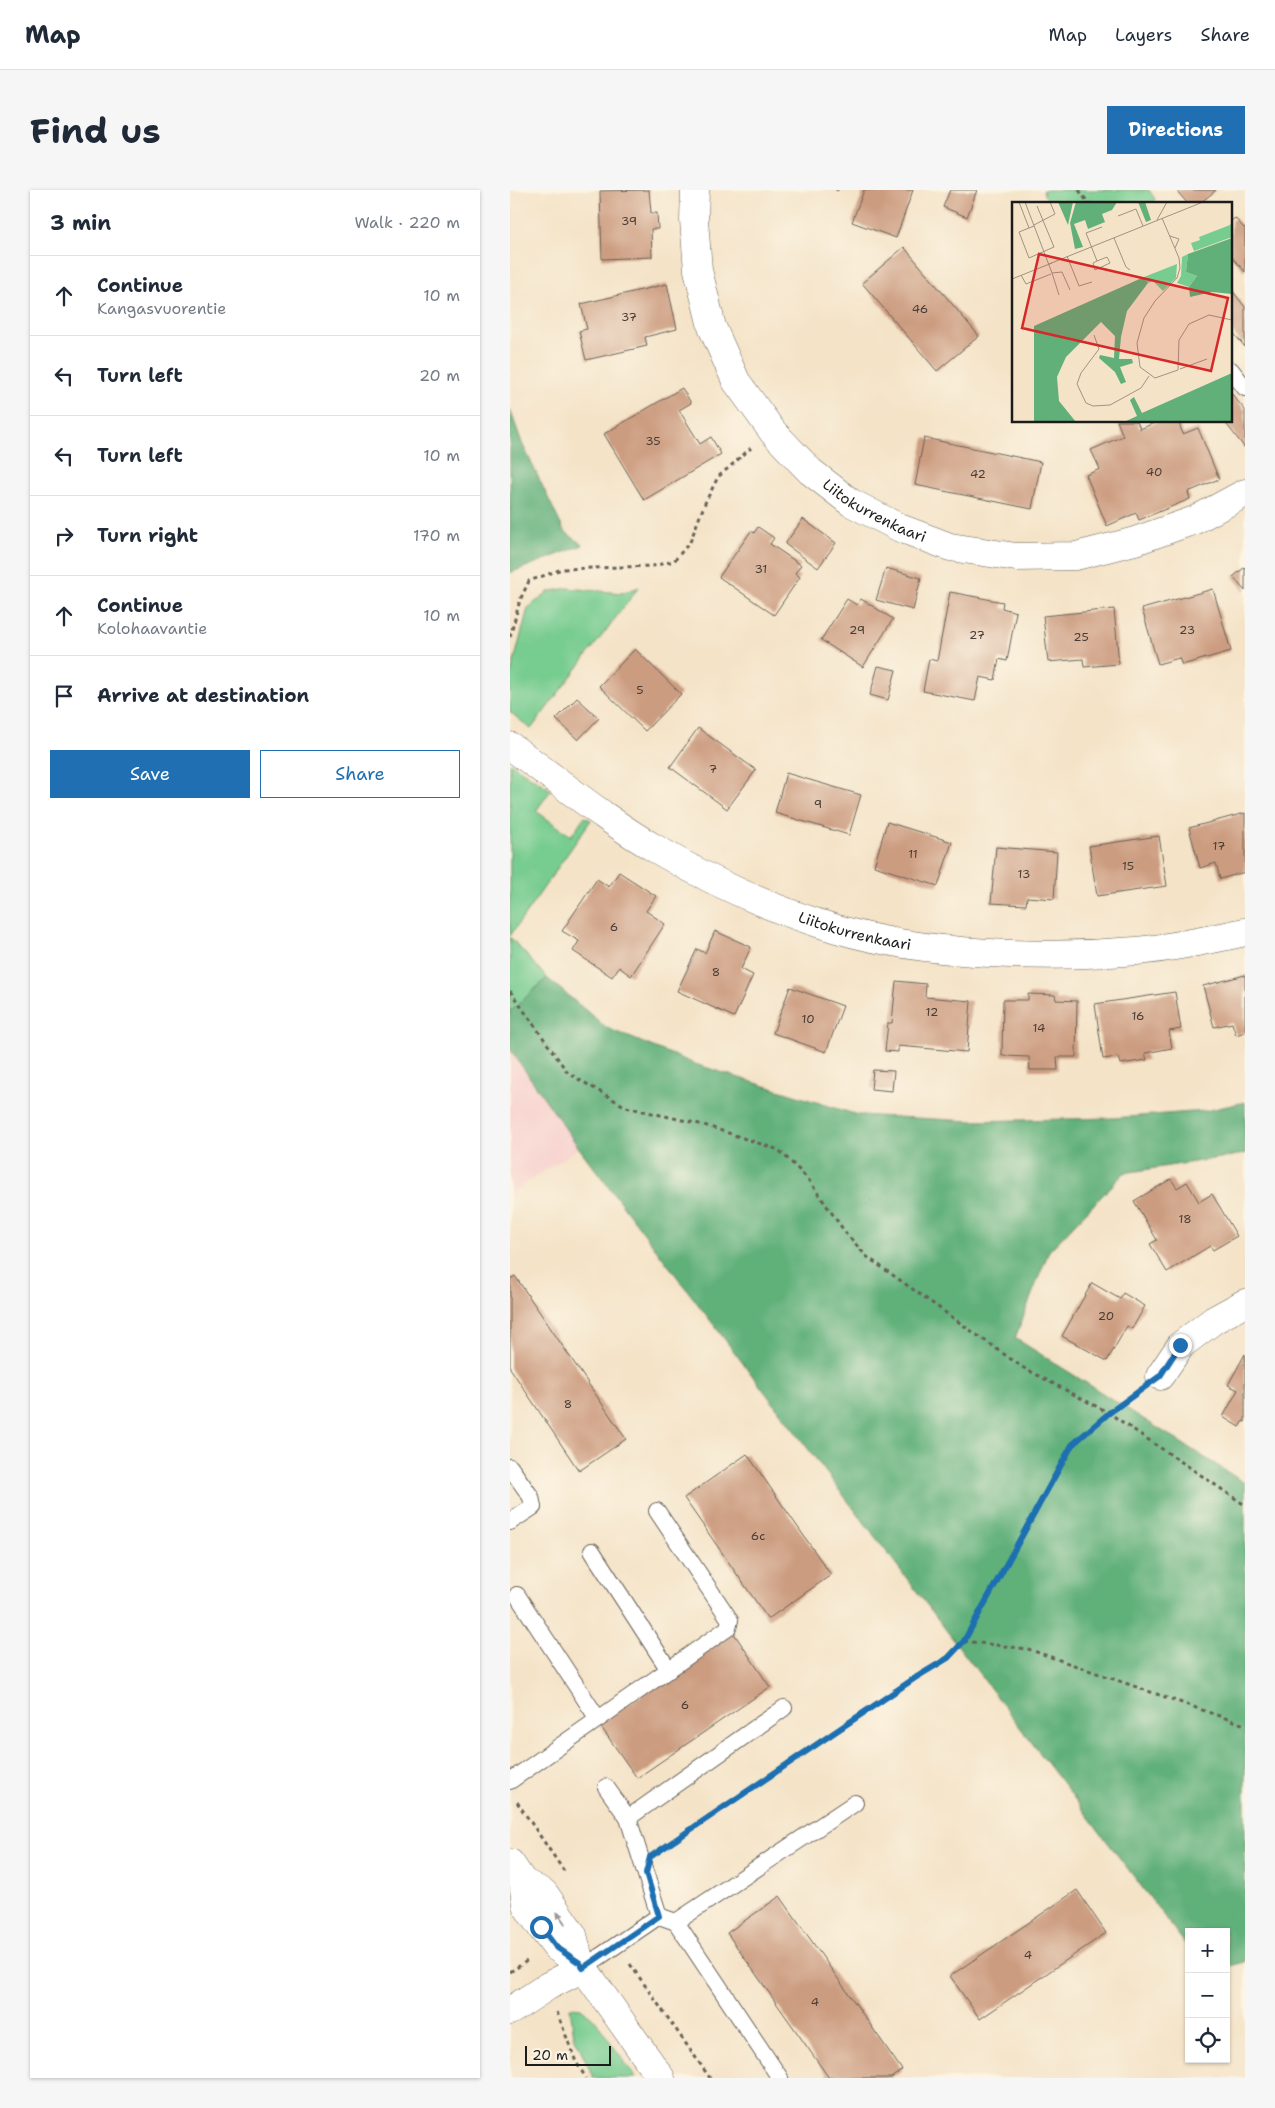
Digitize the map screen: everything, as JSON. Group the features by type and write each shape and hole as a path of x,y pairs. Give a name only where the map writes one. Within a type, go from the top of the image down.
{"street":[{"name":"Liitokurrenkaari","path":"694,190 698,270 712,327 736,381 773,432 810,471 850,502 900,528 950,547 1016,556 1076,556 1135,541 1195,520 1245,493"},
{"name":"Liitokurrenkaari","path":"510,746 591,806 654,848 699,873 766,904 837,929 890,941 973,952 1061,955 1137,951 1245,932"},
{"path":"1160,1376 1180,1345 1214,1320 1245,1303"},
{"path":"516,1873 526,1906 556,1947 582,1965 661,2078"},
{"path":"510,2011 582,1965"}],"lane":[{"path":"1232,371 1245,388"},
{"path":"510,1467 531,1498 532,1507 510,1522"},
{"path":"510,1780 728,1628 730,1620 657,1511"},
{"path":"592,1551 669,1670"},
{"path":"517,1595 598,1719"},
{"path":"628,1818 784,1708"},
{"path":"606,1787 628,1818 659,1916"},
{"path":"676,1922 855,1802"},
{"path":"659,1916 676,1922 780,2078"},
{"path":"582,1965 659,1916"}],"path":[{"path":"1079,190 1088,202"},
{"path":"510,637 520,600 529,580 562,569 653,566 674,561 690,542 705,503 718,477 739,457 773,432"},
{"path":"510,991 568,1073 626,1107 704,1125 780,1150 808,1179 845,1232 866,1256 1022,1367 1109,1413 1245,1505"},
{"path":"646,1873 650,1857 915,1678 948,1658 964,1641 1072,1445 1109,1413 1160,1376"},
{"path":"964,1641 1028,1650 1245,1725"},
{"path":"510,1972 530,1958"}],"shaded area":[{"path":"510,1049 579,1148 510,1194"}],"green space":[{"path":"1043,190 1149,190 1155,199 1153,202 1050,202 1044,195"},
{"path":"510,409 522,443 564,531 583,545 510,573"},
{"path":"639,587 531,729 510,712 510,677 528,608 548,592 567,588 622,593"},
{"path":"510,763 551,790 536,811 571,836 584,817 591,820 510,936"},
{"path":"510,937 547,978 510,1012"},
{"path":"547,978 607,1028 695,1064 858,1115 973,1121 1113,1118 1205,1111 1245,1102 1245,1154 1124,1173 1049,1251 1015,1338 1245,1483 1245,1962 1230,1966 1230,1928 1185,1928 1185,1944 579,1148 510,1049 510,1012"},
{"path":"570,2007 581,2008 594,2019 636,2078 594,2078 574,2036"}],"building":[{"path":"649,190 651,213 657,213 658,229 651,229 652,257 602,259 600,191"},
{"path":"864,190 913,190 896,238 852,222"},
{"path":"950,190 977,190 967,217 943,207"},
{"path":"1176,190 1216,190 1201,202 1186,202"},
{"path":"1235,218 1245,227 1245,272 1232,257 1232,220"},
{"path":"904,247 979,336 937,371 862,283"},
{"path":"667,284 677,329 645,337 647,346 586,360 579,331 587,329 581,304"},
{"path":"1232,290 1245,307 1245,347 1232,331"},
{"path":"682,388 691,403 679,410 700,444 711,437 721,454 644,500 604,434"},
{"path":"1232,394 1245,410 1245,448 1225,422 1232,422"},
{"path":"1117,422 1137,422 1140,429 1157,422 1178,422 1183,434 1198,428 1219,479 1188,492 1190,499 1139,520 1136,513 1107,526 1086,475 1100,469 1091,450 1123,436"},
{"path":"924,438 1041,462 1032,509 915,485"},
{"path":"803,519 836,543 818,568 785,544"},
{"path":"758,527 774,538 770,544 801,565 795,573 800,577 774,615 719,577 751,531 754,533"},
{"path":"1245,567 1245,591 1233,577"},
{"path":"886,568 921,578 913,610 876,600"},
{"path":"1213,589 1231,651 1182,665 1179,658 1158,664 1142,609"},
{"path":"950,592 1003,602 1002,608 1016,612 1007,661 999,659 995,680 980,677 975,701 923,691 929,659 937,661"},
{"path":"847,599 857,605 861,599 893,619 863,667 821,640"},
{"path":"1114,609 1119,664 1084,667 1083,659 1048,662 1043,616"},
{"path":"635,649 681,694 645,731 599,686"},
{"path":"878,666 896,670 888,700 870,695"},
{"path":"577,698 599,718 578,740 556,719"},
{"path":"698,728 756,770 727,809 670,767"},
{"path":"786,773 861,795 849,835 775,813"},
{"path":"1245,813 1245,872 1220,879 1216,863 1200,868 1189,828"},
{"path":"887,822 952,842 938,886 874,866"},
{"path":"1159,836 1167,886 1097,896 1089,846"},
{"path":"996,847 1057,852 1054,899 1027,897 1026,905 991,903"},
{"path":"619,872 656,896 646,911 665,924 631,976 619,967 612,977 573,951 579,941 562,931 597,879 609,887"},
{"path":"715,931 751,947 741,969 753,975 734,1017 677,991 697,949 705,953"},
{"path":"1245,975 1245,1032 1236,1035 1232,1023 1214,1027 1203,986"},
{"path":"896,981 926,984 925,997 971,1001 967,1052 898,1046 898,1052 885,1051 888,1023 892,1023"},
{"path":"790,987 843,1006 826,1052 773,1033"},
{"path":"1175,992 1181,1029 1169,1031 1172,1048 1145,1053 1147,1060 1120,1064 1118,1057 1103,1059 1095,1004"},
{"path":"1028,994 1055,995 1056,1000 1077,1001 1076,1057 1057,1057 1058,1070 1030,1070 1029,1057 1002,1056 1003,1000 1028,1000"},
{"path":"873,1070 894,1071 892,1091 871,1089"},
{"path":"1171,1179 1177,1188 1187,1182 1199,1202 1212,1194 1237,1236 1213,1250 1210,1246 1167,1272 1150,1244 1157,1240 1134,1201"},
{"path":"515,1276 626,1439 579,1471 510,1368 510,1279"},
{"path":"1092,1283 1120,1299 1123,1293 1145,1306 1132,1329 1127,1326 1107,1361 1062,1336"},
{"path":"1245,1354 1245,1422 1243,1421 1239,1427 1223,1417 1238,1390 1228,1385"},
{"path":"747,1454 831,1575 768,1619 684,1498"},
{"path":"733,1632 770,1687 637,1778 599,1724"},
{"path":"1077,1890 1106,1933 980,2019 950,1976"},
{"path":"780,1896 902,2070 891,2078 829,2078 727,1933"}],"route":[{"path":"541,1927 556,1947 580,1963 583,1968 659,1916 646,1873 650,1857 915,1678 948,1658 964,1641 1059,1465 1072,1445 1109,1413 1160,1376 1180,1345"}]}
